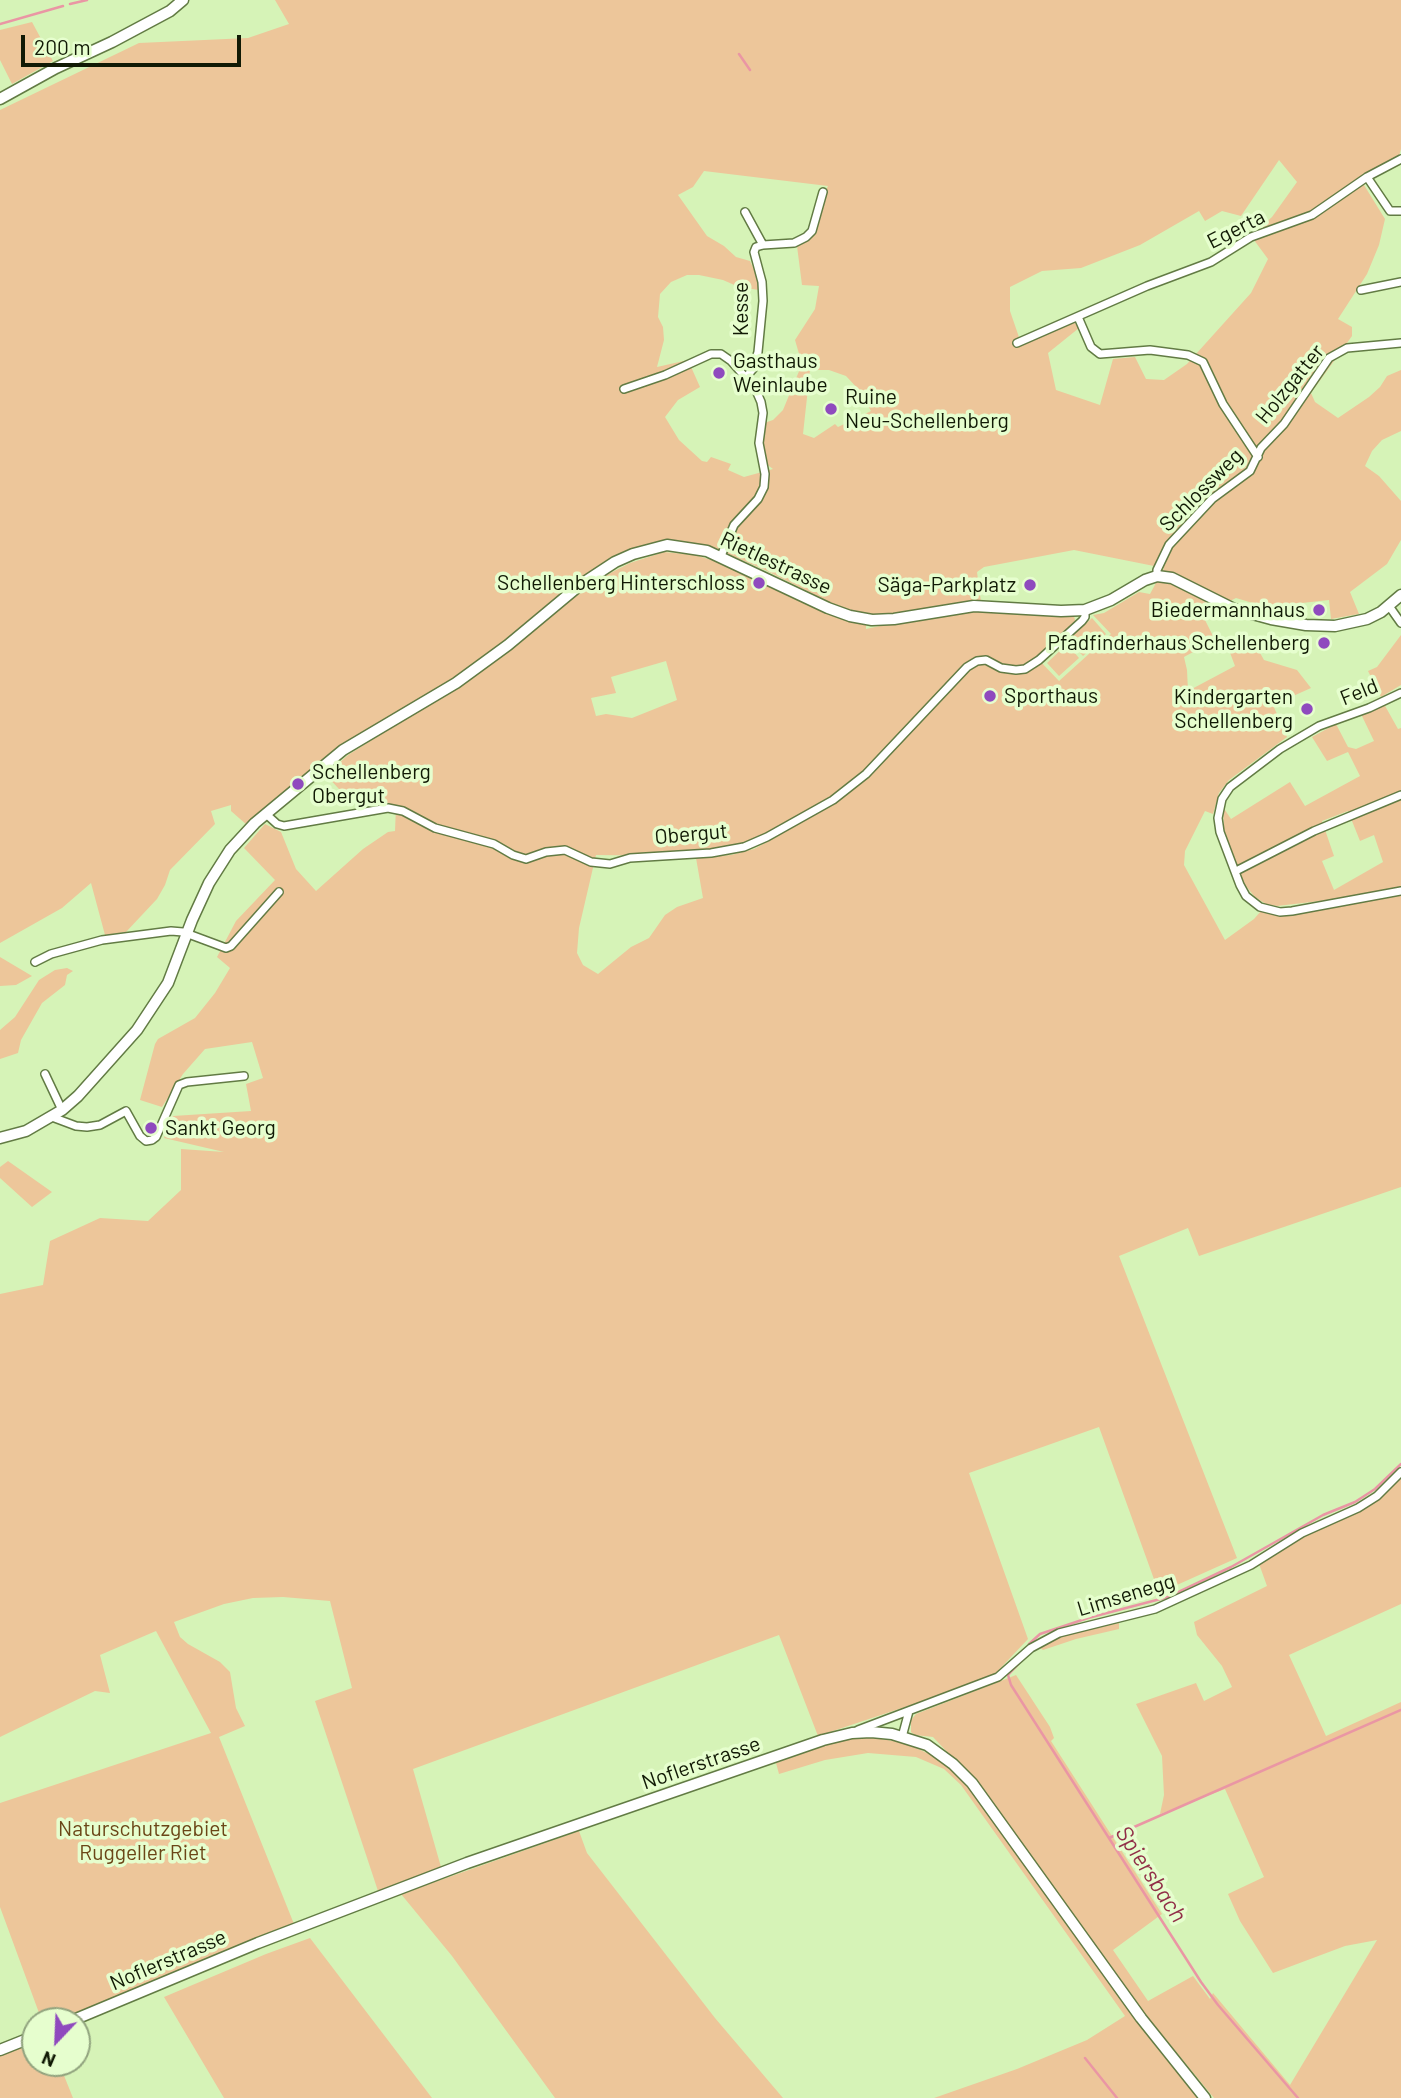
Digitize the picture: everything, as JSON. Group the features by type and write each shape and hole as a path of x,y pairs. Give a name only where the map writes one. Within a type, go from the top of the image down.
{"street":[{"path":"0,99 170,11 183,0"},
{"name":"Egerta","path":"1078,317 1211,262 1251,237 1312,215 1367,177 1401,159"},
{"path":"1367,177 1391,211 1401,211"},
{"path":"746,212 764,244 794,243 812,231 823,191"},
{"name":"Kesse","path":"746,377 753,369 758,352 764,289 754,252 756,247 764,244"},
{"path":"1361,290 1401,282"},
{"path":"1017,343 1078,317"},
{"name":"Schlossweg","path":"1078,317 1091,347 1100,354 1150,350 1188,355 1203,362 1223,404 1258,457 1250,471 1212,499 1169,545 1157,570 1157,576"},
{"name":"Holzgatter","path":"1258,457 1261,448 1284,424 1326,361 1335,352 1347,348 1401,343"},
{"path":"624,389 665,375 711,354 722,354 726,357 755,388 763,413 759,443 765,474 764,487 758,499 734,525 721,556"},
{"name":"Rietlestrasse","path":"0,1138 26,1131 62,1110 115,1057 154,1007 168,983 209,883 222,861 247,830 343,750 491,658 580,585 615,562 667,545 699,550 721,556 807,599 850,616 872,620 974,606 1085,610 1103,604 1157,576"},
{"path":"1157,576 1172,578 1234,609 1260,617 1306,625 1348,624 1367,619 1401,595"},
{"path":"1389,606 1401,624"},
{"name":"Obergut","path":"266,814 277,824 284,826 388,808 403,811 435,828 494,844 526,859 565,850 591,862 610,863 630,858 711,853 744,846 767,837 834,800 866,774 967,667 977,661 986,660 1001,668 1025,669 1039,660 1082,621 1086,617 1085,610"},
{"name":"Feld","path":"1401,693 1310,731 1280,748 1230,787 1222,799 1219,818 1220,832 1240,885 1246,896 1260,906 1270,910 1292,911 1401,891"},
{"path":"1236,871 1314,831 1401,795"},
{"path":"35,962 51,954 102,940 171,931 226,948 231,946 279,892"},
{"path":"46,1074 62,1110"},
{"path":"52,1117 87,1127 100,1125 126,1111 140,1136 146,1141 152,1140 156,1137 179,1085 244,1076"},
{"name":"Limsenegg","path":"852,1733 998,1677 1031,1648 1059,1633 1154,1609 1251,1565 1302,1533 1358,1508 1377,1496 1401,1472"},
{"path":"902,1737 909,1711"},
{"name":"Noflerstrasse","path":"91,2013 396,1889 823,1740 852,1733 881,1733 927,1745 953,1764 972,1783 1141,2018 1205,2098"},
{"path":"0,2050 21,2041"}],"green space":[{"name":"Naturschutzgebiet Ruggeller Riet","path":"275,0 1401,0 1401,149 1399,156 1367,173 1364,185 1385,219 1379,245 1367,274 1338,319 1352,327 1352,336 1311,393 1315,402 1338,418 1369,397 1387,376 1401,370 1401,431 1382,440 1372,451 1365,466 1379,476 1401,501 1401,540 1387,564 1350,592 1359,614 1331,619 1329,600 1266,607 1236,598 1214,609 1205,620 1215,640 1184,657 1188,691 1235,666 1229,650 1251,637 1264,660 1297,670 1311,688 1273,705 1287,737 1229,780 1219,793 1213,814 1205,811 1185,851 1184,865 1225,940 1261,911 1284,916 1329,900 1277,906 1266,904 1255,897 1245,885 1232,855 1224,830 1223,807 1231,819 1290,782 1305,806 1360,776 1348,752 1327,761 1312,737 1336,724 1348,747 1356,749 1374,741 1361,714 1384,704 1398,729 1401,728 1401,1187 1199,1256 1188,1228 1119,1256 1237,1558 1159,1593 1099,1427 969,1473 1028,1639 994,1675 938,1696 818,1736 779,1635 413,1769 441,1867 378,1891 315,1701 352,1688 330,1601 283,1597 253,1598 224,1604 174,1622 180,1637 220,1662 230,1672 236,1708 245,1726 219,1737 294,1924 90,2007 37,2007 0,1907 0,1803 211,1733 156,1631 100,1655 110,1693 95,1691 0,1737 0,1294 43,1285 50,1241 100,1218 148,1221 181,1190 181,1149 224,1152 164,1138 173,1116 251,1111 246,1084 263,1078 252,1042 205,1049 183,1074 162,1107 140,1100 155,1044 158,1039 195,1018 215,993 230,968 217,957 236,921 275,880 244,848 265,824 281,832 296,869 316,891 363,849 388,832 395,831 396,807 368,797 351,802 326,775 348,755 399,723 363,732 329,754 247,825 231,811 231,805 211,811 215,824 170,870 157,899 126,932 105,935 91,883 62,908 0,943 0,110 139,43 248,38 289,24","holes":["1279,160 1297,182 1272,217 1251,236 1268,259 1251,293 1187,364 1164,380 1146,379 1135,357 1113,359 1100,405 1056,390 1048,353 1079,328 1075,323 1069,324 1021,343 1010,311 1010,287 1042,271 1081,268 1140,245 1199,211 1205,221 1222,211 1241,216","704,171 828,186 816,228 810,239 797,246 802,285 819,286 815,309 795,340 802,364 783,410 773,420 764,423 762,449 765,463 773,469 744,477 728,470 731,464 711,457 707,462 702,461 679,440 665,417 678,400 700,387 688,360 657,367 664,340 663,327 658,317 660,294 671,282 687,275 699,275 759,290 757,276 750,261 736,257 707,236 678,195 693,187","810,370 829,370 846,376 860,391 871,411 838,427 835,424 814,438 803,434","677,540 714,548 835,605 879,615 981,602 977,572 984,567 1074,550 1164,568 1150,594 1139,592 1104,613 1093,615 1111,634 1059,681 1039,660 1076,624 1074,616 986,610 922,617 866,629 866,623 824,612 721,563 695,555 664,552 630,563 587,585 636,549","666,661 677,700 632,718 606,714 596,716 591,698 616,693 611,677","1348,811 1360,841 1374,835 1383,862 1334,890 1322,861 1334,856 1322,821","773,830 778,836 754,849 731,855 696,858 703,898 677,907 665,915 649,938 631,947 598,974 583,965 577,953 579,928 596,855 683,856 747,843"]},
{"path":"32,22 53,61 12,84 0,60 0,30"},
{"path":"1092,618 1106,634 1083,656 1068,640"},
{"path":"1401,635 1401,685 1381,697 1368,671 1377,667"},
{"path":"1067,644 1079,658 1059,676 1047,663"},
{"path":"0,957 32,976 16,985 0,986"},
{"path":"67,968 73,971 67,975 65,985 42,1003 21,1040 18,1053 0,1059 0,1030 15,1017 39,980 55,970"},
{"path":"8,1161 52,1192 32,1207 0,1178 0,1167"},
{"path":"1401,1472 1401,1604 1289,1655 1326,1736 1401,1702 1401,2098 1214,2098 1134,2001 986,1793 933,1737 911,1732 911,1720 916,1714 1016,1675 1050,1727 1054,1738 1051,1741 1162,1914 1113,1950 1148,2001 1193,1976 1210,1999 1213,1993 1290,2085 1377,1940 1345,1946 1273,1973 1240,1921 1228,1894 1264,1877 1225,1789 1160,1814 1164,1795 1162,1756 1136,1704 1196,1683 1204,1701 1232,1687 1222,1666 1197,1635 1194,1622 1267,1586 1258,1561 1302,1533 1358,1508"},
{"path":"1119,1623 1119,1629 1043,1650 1039,1647 1061,1636"},
{"path":"869,1737 906,1743 951,1767 974,1792 1202,2098 934,2098 1017,2069 1087,2040 1125,2016 961,1785 944,1769 916,1757 868,1753 825,1760 779,1774 776,1763 843,1739"},
{"path":"579,1831 587,1853 715,2018 783,2098 555,2098 452,1956 401,1894"},
{"path":"310,1938 432,2098 224,2098 164,1997"},
{"path":"21,2046 21,2077 65,2077 73,2098 0,2098 0,2054"}],"waterway":[{"path":"70,4 87,0"},
{"path":"0,24 63,6"},
{"path":"739,54 750,70"},
{"name":"Spiersbach","path":"1029,1644 1040,1634 1168,1597 1231,1567 1323,1515 1355,1502 1375,1489 1401,1464"},
{"name":"Spiersbach","path":"1025,1657 1008,1675 1011,1685 1201,1982 1298,2098"},
{"path":"1109,1838 1401,1710"},
{"path":"1085,2058 1117,2098"}],"place":[{"name":"Gasthaus Weinlaube","path":"719,373"},
{"name":"Ruine Neu-Schellenberg","path":"831,409"},
{"name":"Schellenberg Hinterschloss","path":"759,583"},
{"name":"Säga-Parkplatz","path":"1030,585"},
{"name":"Biedermannhaus","path":"1319,610"},
{"name":"Pfadfinderhaus Schellenberg","path":"1324,643"},
{"name":"Sporthaus","path":"990,696"},
{"name":"Kindergarten Schellenberg","path":"1307,709"},
{"name":"Schellenberg Obergut","path":"298,784"},
{"name":"Sankt Georg","path":"151,1128"}]}
